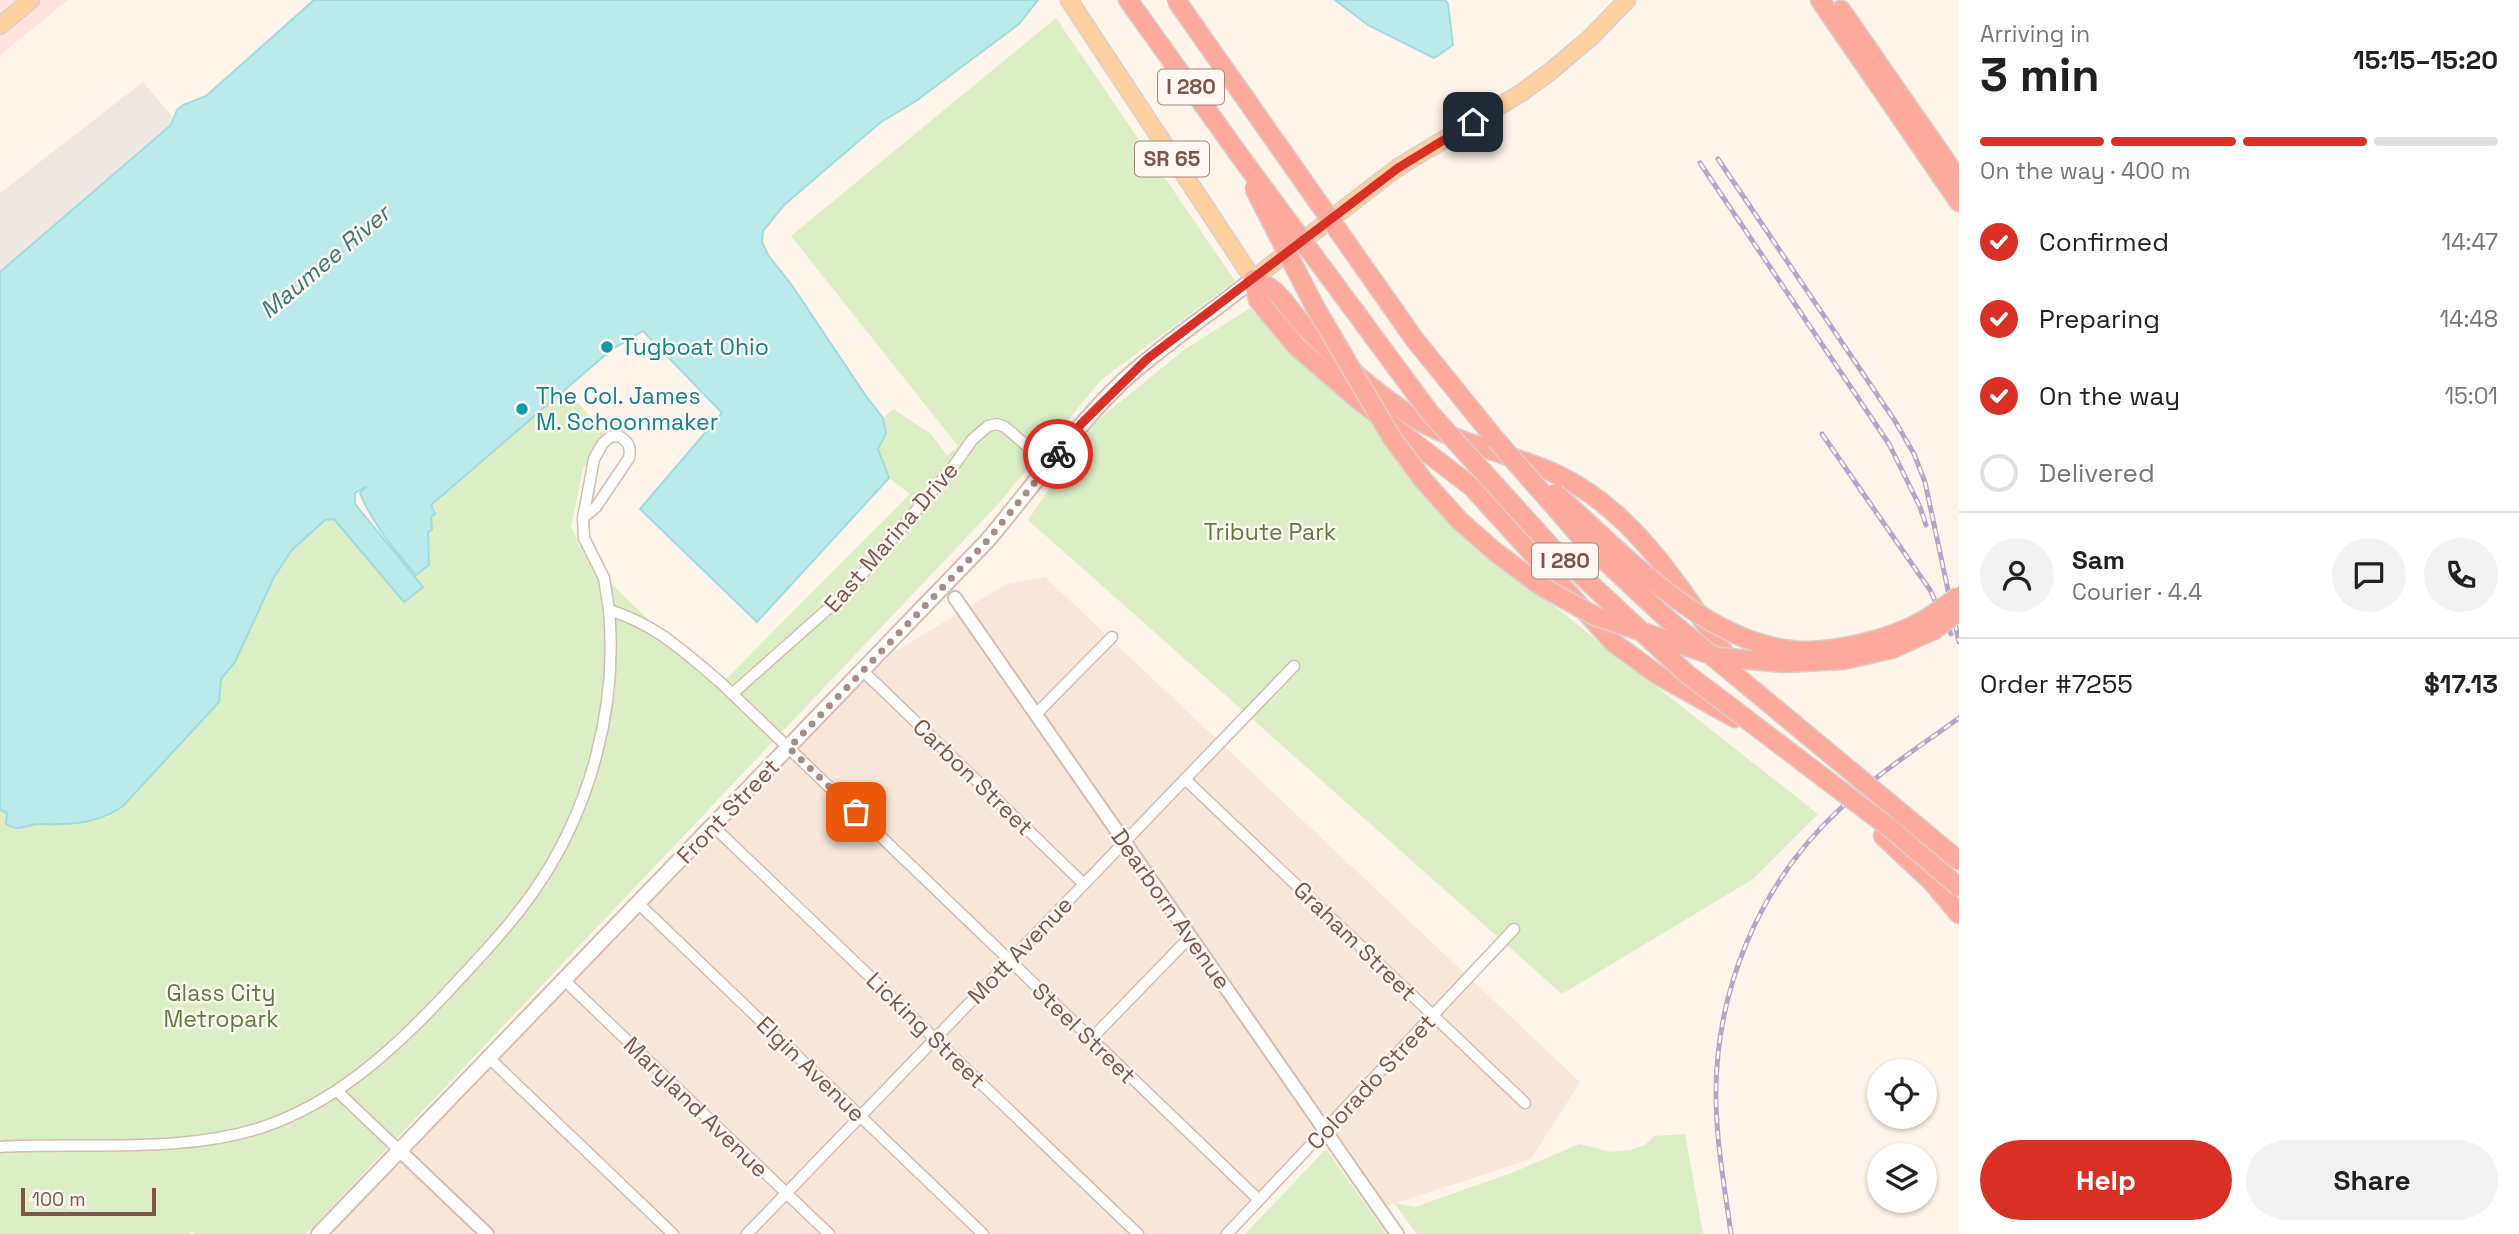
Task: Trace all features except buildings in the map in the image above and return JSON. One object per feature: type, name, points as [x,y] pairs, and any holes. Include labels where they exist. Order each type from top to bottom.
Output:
[{"type":"highway","name":"I 280","points":[[1128,0],[1430,413],[1553,548],[1687,674],[1891,829],[1959,887]]},
{"type":"highway","name":"I 280","points":[[1175,0],[1415,340],[1496,440],[1588,545],[1664,616],[1959,858]]},
{"type":"highway","points":[[1820,0],[1959,202]]},
{"type":"highway","points":[[1834,0],[1959,180]]},
{"type":"highway","points":[[1245,163],[1255,194],[1392,438],[1424,481],[1460,521],[1494,551],[1541,586],[1595,616],[1718,657],[1783,663],[1843,660],[1892,649],[1934,630],[1959,611]]},
{"type":"highway","points":[[1253,278],[1274,290],[1294,316],[1326,347],[1409,415],[1437,429],[1558,475],[1606,505],[1639,536],[1659,560],[1756,698],[1769,712],[1829,763],[1959,858]]},
{"type":"highway","points":[[1253,278],[1258,300],[1296,346],[1356,398],[1472,487],[1614,643],[1658,675],[1747,725],[1883,836],[1932,882],[1959,914]]},
{"type":"highway","points":[[1496,440],[1672,597],[1716,625],[1748,639],[1790,650],[1832,650],[1878,639],[1923,621],[1959,596]]},
{"type":"main road","points":[[0,26],[32,0]]},
{"type":"main road","name":"SR 65","points":[[1069,0],[1253,278]]},
{"type":"main road","name":"Front Street","points":[[320,1234],[987,541],[1081,424],[1147,359],[1404,164],[1521,93],[1551,71],[1590,38],[1627,0]]},
{"type":"street","name":"East Marina Drive","points":[[732,694],[846,592],[953,467],[972,440],[988,426],[997,424],[1005,427],[1049,466]]},
{"type":"street","points":[[0,1147],[201,1141],[262,1127],[313,1106],[352,1081],[412,1029],[491,946],[534,891],[565,839],[577,813],[597,751],[607,703],[609,610],[604,578],[584,538],[583,518],[594,459],[603,443],[611,437],[619,436],[628,440],[631,449],[629,458],[596,507],[583,518]]},
{"type":"street","name":"Dearborn Avenue","points":[[945,584],[1397,1234]]},
{"type":"street","name":"Steel Street","points":[[609,610],[635,618],[666,636],[732,694],[1259,1200]]},
{"type":"street","points":[[1035,715],[1112,637]]},
{"type":"street","name":"Mott Avenue","points":[[747,1234],[1294,666]]},
{"type":"street","name":"Carbon Street","points":[[863,671],[1084,884]]},
{"type":"street","name":"Graham Street","points":[[1185,779],[1525,1103]]},
{"type":"street","name":"Licking Street","points":[[713,826],[1138,1234]]},
{"type":"street","name":"Elgin Avenue","points":[[639,904],[983,1234]]},
{"type":"street","name":"Colorado Street","points":[[1227,1234],[1514,929]]},
{"type":"street","points":[[1091,1039],[1190,937]]},
{"type":"street","name":"Maryland Avenue","points":[[564,980],[828,1234]]},
{"type":"street","points":[[489,1058],[673,1234]]},
{"type":"street","points":[[338,1091],[487,1234]]},
{"type":"shaded area","points":[[0,0],[68,0],[0,55]]},
{"type":"shaded area","points":[[143,82],[174,119],[171,125],[0,272],[0,193]]},
{"type":"shaded area","points":[[1045,577],[1580,1082],[1531,1159],[1371,1211],[1324,1137],[1232,1234],[330,1234],[890,655],[1006,584]]},
{"type":"green space","name":"Glass City Metropark","points":[[1056,18],[1235,281],[1101,380],[1000,502],[306,1234],[0,1234],[0,810],[32,825],[68,824],[107,817],[123,806],[219,702],[221,679],[235,662],[274,577],[291,550],[325,520],[334,519],[404,602],[422,587],[414,576],[429,565],[431,505],[567,389],[604,434],[594,445],[590,463],[583,468],[571,527],[590,563],[718,687],[910,494],[889,478],[878,449],[886,433],[883,418],[893,409],[931,434],[947,456],[958,446],[791,236]]},
{"type":"green space","name":"Tribute Park","points":[[1250,308],[1336,392],[1379,425],[1460,532],[1818,814],[1753,879],[1562,994],[1028,520],[1093,424],[1184,350]]},
{"type":"green space","points":[[1685,1134],[1703,1234],[1417,1234],[1394,1203],[1415,1207],[1514,1172],[1579,1144],[1611,1152],[1645,1145],[1654,1136]]},
{"type":"green space","points":[[1326,1149],[1386,1234],[1245,1234]]},
{"type":"water","name":"Maumee River","points":[[314,0],[1038,0],[1019,24],[916,101],[881,122],[784,205],[763,231],[762,242],[768,255],[883,418],[886,433],[878,449],[889,478],[757,622],[640,509],[722,413],[643,331],[611,350],[431,505],[435,514],[431,517],[432,529],[428,533],[429,565],[416,575],[371,516],[360,493],[367,486],[355,493],[355,504],[423,587],[404,602],[334,519],[325,520],[292,550],[274,577],[235,662],[221,679],[219,702],[123,806],[85,822],[13,827],[6,824],[7,813],[0,810],[0,272],[171,125],[177,110],[206,96]]},
{"type":"water","points":[[1335,0],[1445,0],[1448,4],[1453,45],[1434,58],[1368,25]]},
{"type":"railway","points":[[1718,159],[1895,421],[1914,454],[1925,482],[1959,642]]},
{"type":"railway","points":[[1700,163],[1889,444],[1926,525]]},
{"type":"railway","points":[[1822,434],[1930,590],[1951,634]]},
{"type":"railway","points":[[1731,1234],[1718,1135],[1717,1061],[1733,980],[1747,942],[1765,905],[1812,838],[1869,784],[1959,718]]},
{"type":"way so far","points":[[856,812],[789,748],[987,541],[1058,454]]},
{"type":"place","name":"Tugboat Ohio","points":[[607,347]]},
{"type":"place","name":"The Col. James M. Schoonmaker","points":[[522,409]]},
{"type":"route","points":[[1058,454],[1081,424],[1147,359],[1398,168],[1473,122]]}]
